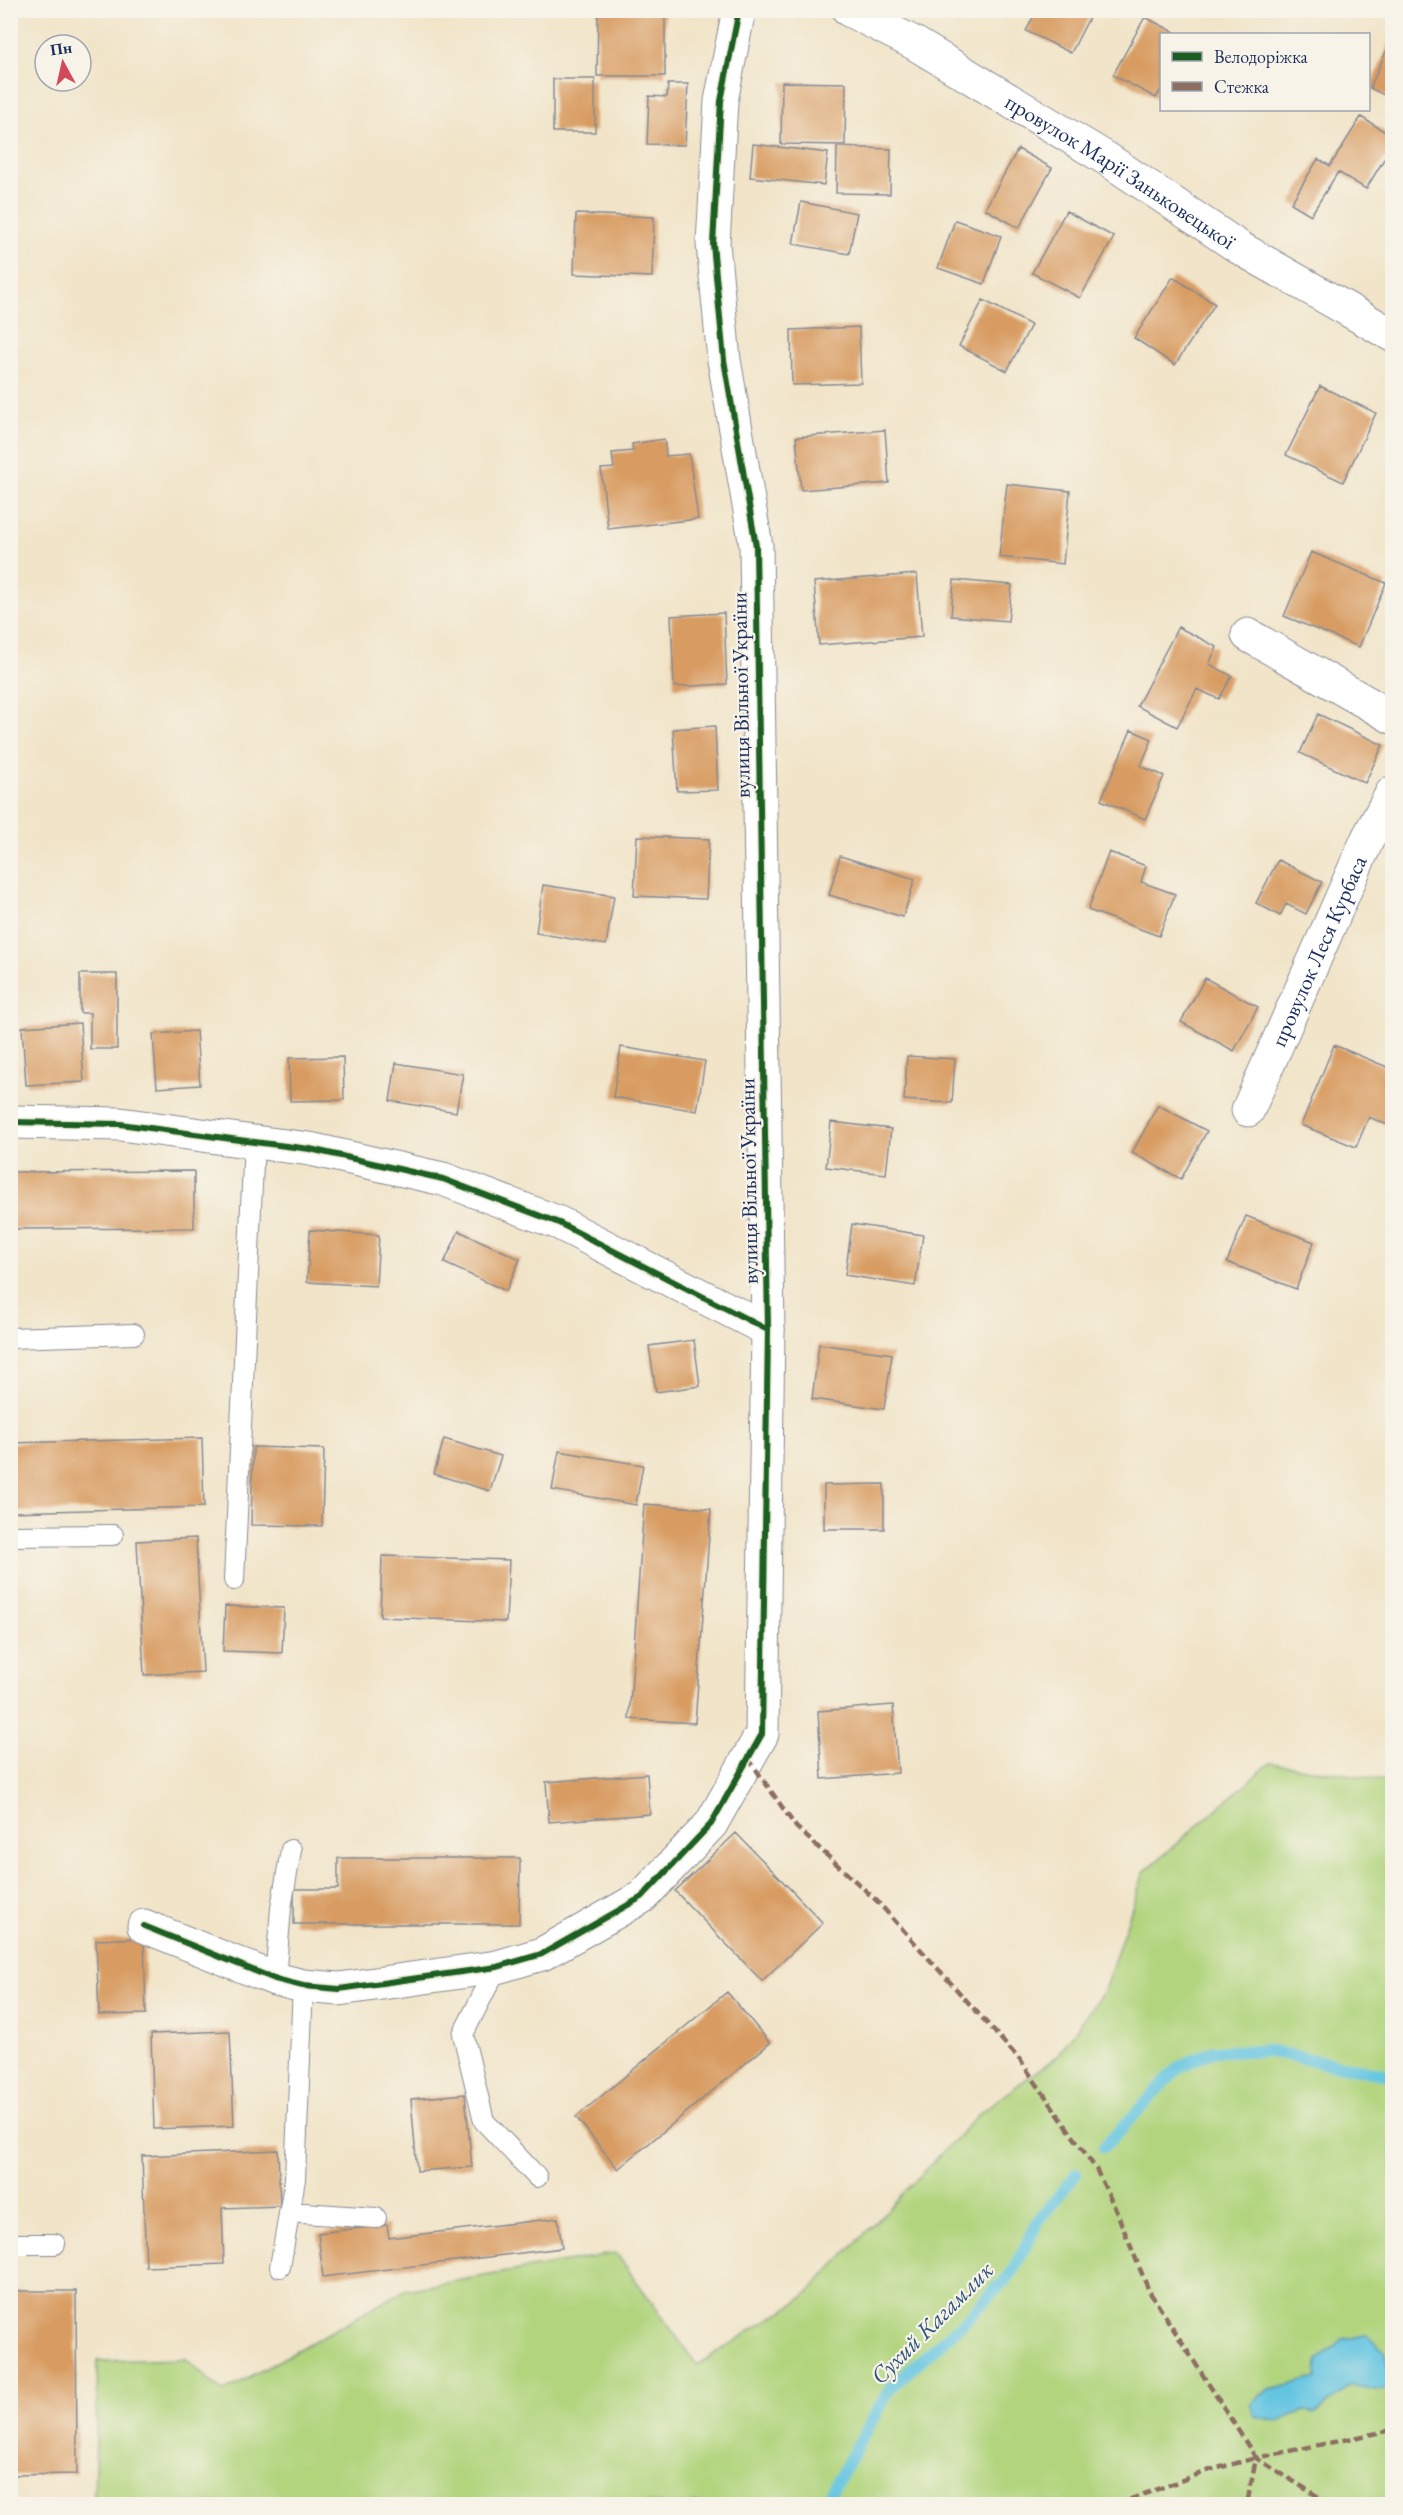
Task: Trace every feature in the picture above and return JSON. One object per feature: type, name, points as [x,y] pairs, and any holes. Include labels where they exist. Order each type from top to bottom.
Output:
[{"type":"street","name":"вулиця Вільної України","points":[[144,1926],[289,1983],[339,1989],[497,1966],[542,1954],[642,1897],[711,1824],[762,1734],[768,1330],[756,546],[724,360],[713,244],[721,101],[739,10]]},
{"type":"street","name":"провулок Марії Заньковецької","points":[[849,10],[914,43],[1107,159],[1240,248],[1392,334]]},
{"type":"street","points":[[1248,635],[1392,717]]},
{"type":"street","name":"провулок Леся Курбаса","points":[[1248,1110],[1368,838],[1392,793]]},
{"type":"street","points":[[10,1122],[120,1125],[310,1149],[443,1179],[559,1223],[768,1330]]},
{"type":"lane","points":[[234,1580],[254,1142]]},
{"type":"lane","points":[[10,1338],[134,1334]]},
{"type":"lane","points":[[10,1536],[113,1535]]},
{"type":"lane","points":[[280,2267],[295,2179],[289,1983],[281,1908],[291,1850]]},
{"type":"lane","points":[[497,1966],[463,2034],[484,2121],[537,2177]]},
{"type":"lane","points":[[289,2212],[376,2218]]},
{"type":"lane","points":[[10,2244],[55,2244]]},
{"type":"green space","points":[[1270,1763],[1392,1781],[1392,2504],[94,2504],[98,2361],[186,2359],[223,2392],[405,2290],[616,2253],[697,2365],[803,2298],[981,2112],[1056,2057],[1104,1991],[1144,1872]]},
{"type":"water","points":[[1367,2336],[1386,2352],[1389,2386],[1381,2391],[1350,2385],[1315,2414],[1303,2411],[1280,2421],[1254,2416],[1251,2404],[1269,2389],[1317,2378],[1318,2360],[1342,2339]]},
{"type":"building","points":[[598,10],[665,10],[665,76],[597,76]]},
{"type":"building","points":[[1037,10],[1093,10],[1071,53],[1026,31]]},
{"type":"building","points":[[1145,17],[1176,33],[1160,33],[1160,91],[1156,98],[1113,75]]},
{"type":"building","points":[[1392,38],[1392,99],[1370,88]]},
{"type":"building","points":[[553,79],[595,79],[595,132],[553,132]]},
{"type":"building","points":[[782,82],[846,83],[845,145],[781,144]]},
{"type":"building","points":[[668,84],[688,84],[685,145],[647,144],[649,96],[667,97]]},
{"type":"building","points":[[1361,117],[1392,136],[1392,146],[1366,189],[1338,172],[1311,215],[1291,203],[1318,159],[1330,166]]},
{"type":"building","points":[[753,144],[828,153],[824,185],[750,177]]},
{"type":"building","points":[[837,147],[891,149],[890,194],[836,193]]},
{"type":"building","points":[[1018,149],[1052,168],[1019,228],[985,209]]},
{"type":"building","points":[[801,202],[857,213],[849,254],[793,244]]},
{"type":"building","points":[[1066,211],[1114,237],[1080,298],[1032,273]]},
{"type":"building","points":[[576,214],[654,217],[652,277],[574,274]]},
{"type":"building","points":[[955,220],[1001,236],[984,284],[938,268]]},
{"type":"building","points":[[1173,277],[1215,304],[1175,365],[1134,338]]},
{"type":"building","points":[[983,300],[1031,325],[1007,371],[959,346]]},
{"type":"building","points":[[859,327],[861,383],[792,385],[791,330]]},
{"type":"building","points":[[1320,386],[1376,413],[1343,482],[1286,455]]},
{"type":"building","points":[[885,430],[889,483],[801,490],[796,437]]},
{"type":"building","points":[[664,439],[666,456],[689,454],[698,519],[608,529],[601,469],[614,468],[612,453],[633,451],[632,444]]},
{"type":"building","points":[[1007,484],[1070,491],[1063,564],[999,557]]},
{"type":"building","points":[[1311,552],[1386,583],[1359,647],[1284,616]]},
{"type":"building","points":[[917,574],[922,637],[819,645],[814,582]]},
{"type":"building","points":[[954,580],[1012,585],[1008,621],[951,616]]},
{"type":"building","points":[[724,613],[727,684],[674,687],[671,616]]},
{"type":"building","points":[[1178,627],[1217,647],[1209,664],[1232,676],[1219,699],[1197,689],[1177,727],[1137,706]]},
{"type":"building","points":[[1318,714],[1383,745],[1365,783],[1300,753]]},
{"type":"building","points":[[715,726],[718,790],[677,791],[673,729]]},
{"type":"building","points":[[1131,730],[1152,739],[1141,766],[1164,776],[1145,819],[1101,800]]},
{"type":"building","points":[[637,836],[709,839],[706,899],[634,896]]},
{"type":"building","points":[[1109,852],[1146,866],[1141,882],[1175,894],[1159,936],[1088,910]]},
{"type":"building","points":[[840,856],[915,879],[903,917],[829,895]]},
{"type":"building","points":[[1278,860],[1322,882],[1306,914],[1286,904],[1280,916],[1256,903]]},
{"type":"building","points":[[543,885],[614,896],[606,945],[536,933]]},
{"type":"building","points":[[80,974],[117,974],[117,1049],[90,1049],[90,1013],[80,1013]]},
{"type":"building","points":[[1205,978],[1258,1007],[1234,1051],[1181,1022]]},
{"type":"building","points":[[80,1023],[84,1082],[26,1085],[22,1027]]},
{"type":"building","points":[[196,1031],[200,1085],[157,1088],[153,1034]]},
{"type":"building","points":[[1334,1045],[1392,1069],[1392,1127],[1369,1117],[1356,1147],[1301,1125]]},
{"type":"building","points":[[621,1047],[705,1061],[697,1111],[613,1097]]},
{"type":"building","points":[[907,1056],[955,1059],[952,1103],[904,1100]]},
{"type":"building","points":[[343,1057],[344,1100],[290,1101],[289,1058]]},
{"type":"building","points":[[396,1063],[463,1074],[456,1112],[390,1101]]},
{"type":"building","points":[[1158,1105],[1207,1131],[1181,1179],[1132,1153]]},
{"type":"building","points":[[831,1122],[891,1129],[886,1174],[826,1167]]},
{"type":"building","points":[[194,1171],[194,1228],[10,1229],[10,1172]]},
{"type":"building","points":[[1246,1216],[1314,1242],[1296,1289],[1227,1262]]},
{"type":"building","points":[[852,1224],[923,1235],[915,1286],[845,1275]]},
{"type":"building","points":[[310,1230],[379,1235],[376,1286],[307,1282]]},
{"type":"building","points":[[459,1231],[520,1259],[506,1291],[444,1263]]},
{"type":"building","points":[[694,1340],[700,1386],[656,1392],[649,1346]]},
{"type":"building","points":[[819,1344],[892,1354],[884,1409],[812,1399]]},
{"type":"building","points":[[202,1438],[204,1507],[10,1512],[10,1443]]},
{"type":"building","points":[[444,1439],[501,1456],[490,1491],[434,1474]]},
{"type":"building","points":[[253,1447],[324,1449],[322,1526],[251,1525]]},
{"type":"building","points":[[559,1451],[643,1465],[636,1505],[552,1490]]},
{"type":"building","points":[[884,1484],[884,1529],[824,1529],[824,1485]]},
{"type":"building","points":[[644,1504],[711,1509],[695,1723],[629,1719]]},
{"type":"building","points":[[196,1538],[203,1672],[144,1675],[137,1541]]},
{"type":"building","points":[[382,1556],[509,1560],[506,1622],[380,1617]]},
{"type":"building","points":[[225,1606],[284,1608],[282,1653],[223,1651]]},
{"type":"building","points":[[893,1705],[898,1773],[822,1779],[818,1711]]},
{"type":"building","points":[[647,1774],[650,1814],[549,1822],[546,1782]]},
{"type":"building","points":[[736,1833],[823,1923],[762,1981],[675,1891]]},
{"type":"building","points":[[338,1858],[520,1858],[519,1924],[294,1924],[294,1889],[338,1889]]},
{"type":"building","points":[[144,1938],[146,2014],[99,2015],[96,1940]]},
{"type":"building","points":[[727,1992],[770,2043],[618,2169],[576,2117]]},
{"type":"building","points":[[230,2031],[234,2126],[154,2129],[151,2034]]},
{"type":"building","points":[[465,2094],[472,2167],[417,2171],[411,2099]]},
{"type":"building","points":[[278,2150],[280,2206],[222,2208],[224,2264],[146,2267],[142,2156]]},
{"type":"building","points":[[558,2218],[562,2248],[323,2277],[318,2233],[387,2225],[389,2238]]},
{"type":"building","points":[[10,2291],[76,2291],[77,2474],[10,2475]]},
{"type":"waterway","name":"Сухий Кагамлик","points":[[1104,2147],[1178,2068],[1212,2051],[1268,2051],[1392,2076]]},
{"type":"waterway","name":"Сухий Кагамлик","points":[[824,2504],[891,2387],[963,2323],[1011,2274],[1039,2220],[1076,2174]]},
{"type":"railway","points":[[1373,2504],[1392,2501]]},
{"type":"marked path","points":[[748,1758],[796,1827],[877,1901],[1020,2060],[1096,2169],[1115,2208],[1149,2291],[1256,2458],[1247,2504]]},
{"type":"marked path","points":[[1330,2504],[1256,2458],[1392,2430]]},
{"type":"marked path","points":[[1117,2504],[1210,2470],[1256,2458]]},
{"type":"cycle path","points":[[144,1926],[275,1979],[303,1986],[339,1989],[497,1967],[542,1954],[642,1897],[711,1824],[762,1734],[768,1330],[756,546],[724,360],[713,244],[721,101],[739,10]]},
{"type":"cycle path","points":[[10,1122],[120,1124],[310,1149],[443,1179],[559,1223],[768,1330]]}]
